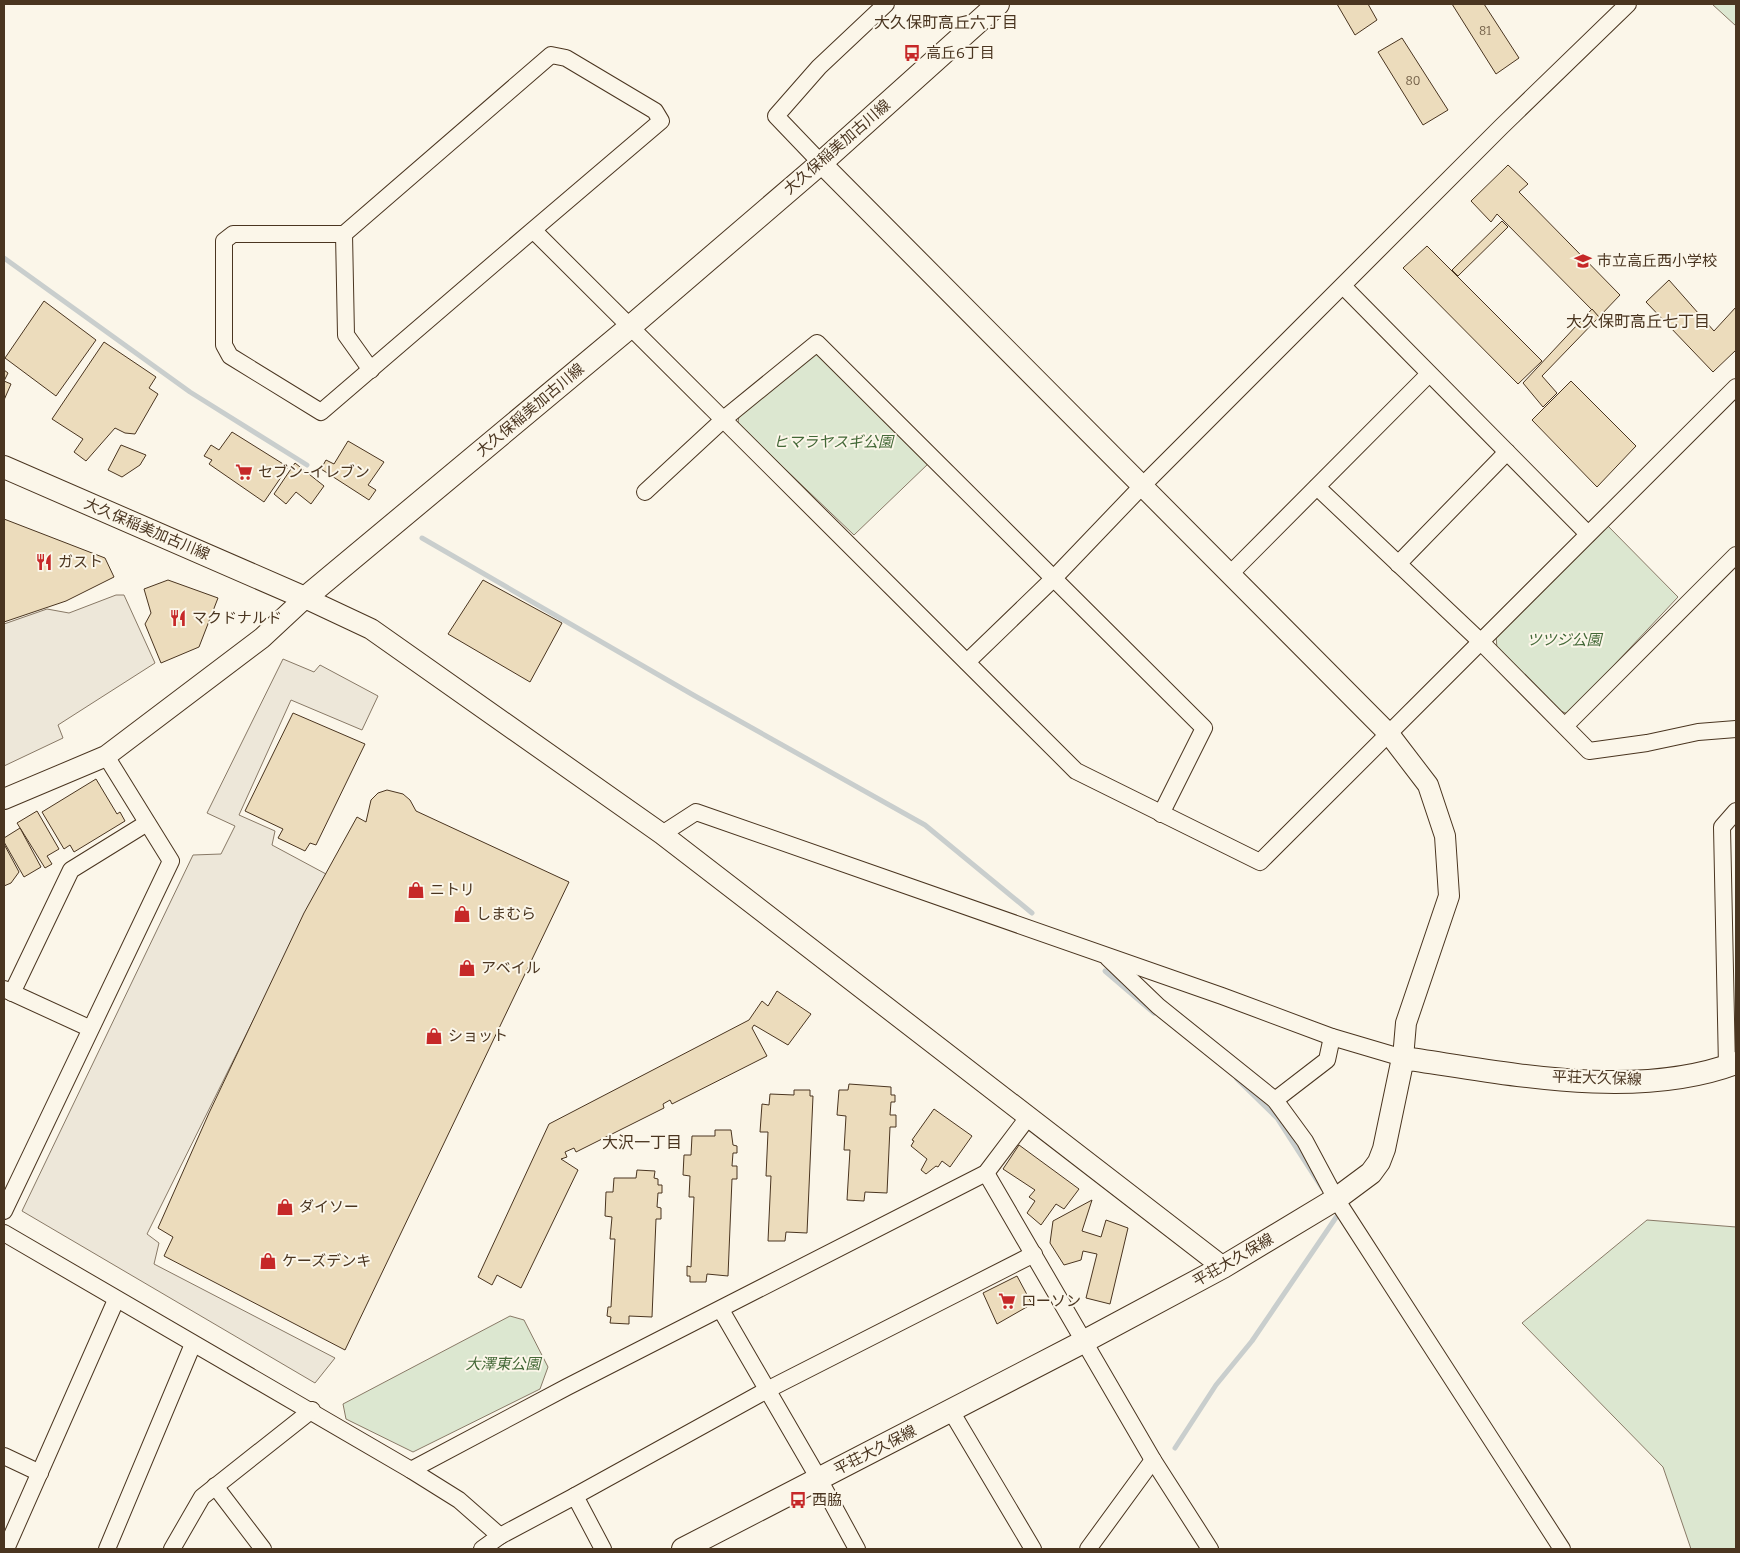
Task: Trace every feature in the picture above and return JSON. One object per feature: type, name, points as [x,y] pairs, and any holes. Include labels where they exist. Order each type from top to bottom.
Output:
[{"type":"main road","name":"大久保稲美加古川線","points":[[4,467],[305,598],[630,327],[821,163],[998,4]]},
{"type":"main road","name":"平荘大久保線","points":[[683,1549],[951,1411],[1223,1267],[1336,1199],[1371,1173],[1379,1162],[1384,1149],[1403,1058],[1510,1074],[1599,1081],[1644,1081],[1690,1076],[1731,1065]]},
{"type":"street","points":[[662,834],[696,812],[1104,954],[1332,1037],[1403,1058],[1406,1024],[1449,896],[1446,836],[1428,785],[1389,734],[776,116],[819,67],[886,4]]},
{"type":"street","points":[[967,662],[1053,579],[1143,484],[1628,4]]},
{"type":"street","points":[[551,55],[566,58],[655,111],[661,121],[321,412],[230,356],[224,345],[224,241],[233,234],[344,234],[551,55]]},
{"type":"street","points":[[533,230],[725,418],[1076,771],[1260,862],[1736,387]]},
{"type":"street","points":[[344,234],[346,336],[371,370]]},
{"type":"street","points":[[1343,286],[1588,534]]},
{"type":"street","points":[[645,492],[725,418],[817,343],[1204,728],[1161,814]]},
{"type":"street","points":[[1231,573],[1429,374]]},
{"type":"street","points":[[1398,564],[1507,452]]},
{"type":"street","points":[[1317,486],[1480,641],[1589,751],[1647,743],[1698,732],[1736,730]]},
{"type":"street","points":[[1565,726],[1736,558]]},
{"type":"street","points":[[4,799],[106,756],[190,695],[262,638],[305,598],[371,629],[662,834],[1030,1116],[1223,1267]]},
{"type":"street","points":[[4,1211],[89,1028],[171,861],[106,756]]},
{"type":"street","points":[[1731,1065],[1722,827],[1736,811]]},
{"type":"street","points":[[89,1028],[8,991],[71,870],[147,823]]},
{"type":"street","points":[[1104,954],[1158,1006],[1276,1100],[1305,1141],[1336,1199],[1562,1549]]},
{"type":"street","points":[[1276,1100],[1327,1060],[1332,1037]]},
{"type":"street","points":[[411,1470],[567,1387],[986,1173],[1030,1116]]},
{"type":"street","points":[[986,1173],[1153,1460],[1210,1549]]},
{"type":"street","points":[[4,1233],[116,1300],[312,1410],[411,1470],[459,1500],[500,1536]]},
{"type":"street","points":[[482,1549],[500,1536],[768,1390],[1034,1254]]},
{"type":"street","points":[[6,1549],[116,1300]]},
{"type":"street","points":[[721,1310],[819,1479],[857,1549]]},
{"type":"street","points":[[106,1549],[193,1344]]},
{"type":"street","points":[[172,1549],[202,1497],[312,1410]]},
{"type":"street","points":[[951,1411],[1033,1549]]},
{"type":"street","points":[[4,1456],[40,1473]]},
{"type":"street","points":[[1088,1549],[1153,1460]]},
{"type":"street","points":[[215,1486],[263,1549]]},
{"type":"street","points":[[575,1496],[603,1549]]},
{"type":"green space","points":[[1712,4],[1736,4],[1736,26]]},
{"type":"green space","name":"ヒマラヤスギ公園","points":[[817,354],[929,463],[854,535],[738,424],[739,414],[809,356]]},
{"type":"green space","name":"ツツジ公園","points":[[1606,524],[1678,597],[1568,714],[1558,710],[1497,649],[1496,635]]},
{"type":"green space","points":[[1647,1220],[1736,1227],[1736,1549],[1691,1549],[1663,1467],[1522,1323]]},
{"type":"green space","name":"大澤東公園","points":[[510,1316],[524,1320],[548,1367],[540,1389],[413,1452],[346,1419],[343,1404]]},
{"type":"shaded area","points":[[116,595],[124,595],[155,663],[58,725],[63,738],[4,766],[4,624],[47,609],[69,613]]},
{"type":"shaded area","points":[[283,659],[314,672],[320,665],[378,696],[362,730],[291,700],[239,815],[275,831],[272,845],[326,874],[147,1234],[159,1243],[154,1264],[335,1358],[315,1383],[22,1211],[193,855],[221,854],[235,826],[207,813]]},
{"type":"building","points":[[1337,4],[1368,4],[1377,20],[1355,35]]},
{"type":"building","points":[[1452,4],[1484,4],[1519,58],[1496,74]]},
{"type":"building","points":[[1402,38],[1448,110],[1423,125],[1378,52]]},
{"type":"building","points":[[1508,165],[1528,184],[1519,192],[1620,295],[1599,317],[1497,214],[1491,222],[1471,201]]},
{"type":"building","points":[[1502,221],[1508,227],[1458,276],[1452,270]]},
{"type":"building","points":[[1427,246],[1542,361],[1518,384],[1403,268]]},
{"type":"building","points":[[1669,280],[1714,331],[1736,307],[1736,350],[1713,372],[1646,302]]},
{"type":"building","points":[[44,301],[96,340],[56,396],[5,358]]},
{"type":"building","points":[[1592,309],[1599,317],[1542,376],[1557,393],[1543,407],[1523,383]]},
{"type":"building","points":[[104,342],[156,377],[149,388],[158,394],[135,434],[125,433],[115,428],[86,461],[74,452],[83,439],[52,419]]},
{"type":"building","points":[[4,370],[8,373],[4,381]]},
{"type":"building","points":[[4,381],[11,384],[4,400]]},
{"type":"building","points":[[1571,381],[1636,446],[1597,487],[1532,420]]},
{"type":"building","points":[[232,432],[288,467],[264,502],[209,464],[212,460],[204,456],[211,445],[219,450]]},
{"type":"building","points":[[348,441],[384,462],[368,485],[376,490],[369,500],[321,469],[326,460],[334,464]]},
{"type":"building","points":[[121,445],[146,455],[140,465],[122,477],[108,470]]},
{"type":"building","points":[[295,463],[324,486],[311,504],[296,492],[286,504],[274,494]]},
{"type":"building","points":[[4,519],[105,558],[114,577],[66,601],[4,622]]},
{"type":"building","points":[[168,580],[218,598],[199,647],[161,663],[145,624],[151,613],[144,589]]},
{"type":"building","points":[[483,580],[562,623],[530,682],[448,634]]},
{"type":"building","points":[[293,713],[365,744],[316,845],[310,843],[305,851],[278,838],[283,829],[245,811]]},
{"type":"building","points":[[96,779],[117,814],[120,812],[125,821],[74,852],[70,845],[64,849],[42,812]]},
{"type":"building","points":[[387,790],[403,794],[410,800],[416,811],[569,882],[345,1350],[164,1256],[173,1237],[158,1228],[209,1113],[304,913],[357,817],[366,822],[371,800],[378,793]]},
{"type":"building","points":[[37,811],[59,849],[47,856],[52,864],[45,868],[17,823]]},
{"type":"building","points":[[20,828],[41,867],[24,877],[4,842],[4,838]]},
{"type":"building","points":[[4,844],[19,872],[11,883],[4,886]]},
{"type":"building","points":[[777,991],[811,1014],[788,1045],[754,1025],[752,1028],[767,1056],[672,1104],[670,1100],[663,1104],[664,1108],[576,1152],[574,1148],[565,1152],[567,1157],[561,1159],[578,1170],[521,1288],[497,1275],[492,1285],[478,1277],[549,1124],[749,1020],[762,1001],[768,1006]]},
{"type":"building","points":[[849,1084],[891,1087],[891,1095],[895,1095],[895,1102],[891,1102],[890,1115],[896,1115],[896,1127],[890,1127],[887,1193],[865,1192],[864,1201],[847,1200],[850,1150],[844,1150],[846,1116],[837,1115],[839,1090],[848,1090]]},
{"type":"building","points":[[794,1090],[810,1090],[810,1096],[813,1096],[807,1233],[786,1232],[785,1241],[768,1241],[771,1176],[766,1176],[768,1132],[760,1132],[762,1104],[769,1105],[770,1094],[794,1095]]},
{"type":"building","points":[[934,1109],[972,1136],[950,1167],[942,1161],[938,1167],[936,1166],[926,1174],[921,1170],[927,1159],[911,1146],[914,1141],[912,1140]]},
{"type":"building","points":[[715,1130],[731,1130],[733,1145],[737,1146],[737,1153],[733,1153],[732,1166],[737,1166],[737,1179],[732,1179],[728,1276],[707,1274],[706,1282],[690,1282],[690,1276],[687,1276],[687,1266],[691,1267],[694,1197],[689,1197],[690,1176],[683,1175],[684,1155],[691,1155],[692,1136],[715,1136]]},
{"type":"building","points":[[1019,1145],[1079,1189],[1064,1209],[1056,1204],[1041,1225],[1027,1213],[1035,1201],[1029,1197],[1035,1190],[1003,1169]]},
{"type":"building","points":[[637,1170],[655,1171],[654,1178],[658,1179],[658,1185],[662,1185],[662,1193],[658,1193],[657,1207],[661,1208],[661,1219],[656,1219],[652,1317],[629,1316],[629,1324],[610,1323],[611,1317],[607,1316],[608,1307],[611,1307],[615,1239],[610,1239],[612,1217],[605,1216],[606,1192],[613,1192],[614,1178],[636,1178]]},
{"type":"building","points":[[1092,1200],[1082,1231],[1101,1237],[1106,1220],[1128,1228],[1110,1304],[1086,1298],[1097,1254],[1083,1251],[1081,1260],[1064,1265],[1050,1243],[1053,1221]]},
{"type":"building","points":[[1017,1276],[1032,1304],[997,1324],[983,1293]]},
{"type":"waterway","points":[[4,258],[190,392],[307,465]]},
{"type":"waterway","points":[[422,538],[695,696],[925,825],[1032,913]]},
{"type":"waterway","points":[[1105,971],[1154,1013]]},
{"type":"waterway","points":[[1237,1079],[1277,1118],[1322,1188]]},
{"type":"waterway","points":[[1175,1448],[1216,1385],[1252,1341],[1337,1216]]},
{"type":"place","name":"高丘6丁目","points":[[912,53]]},
{"type":"place","name":"市立高丘西小学校","points":[[1583,261]]},
{"type":"place","name":"セブン-イレブン","points":[[244,472]]},
{"type":"place","name":"ガスト","points":[[44,562]]},
{"type":"place","name":"マクドナルド","points":[[178,618]]},
{"type":"place","name":"ニトリ","points":[[416,890]]},
{"type":"place","name":"しまむら","points":[[462,914]]},
{"type":"place","name":"アベイル","points":[[467,968]]},
{"type":"place","name":"ショット","points":[[434,1036]]},
{"type":"place","name":"ダイソー","points":[[285,1207]]},
{"type":"place","name":"ケーズデンキ","points":[[268,1261]]},
{"type":"place","name":"ローソン","points":[[1007,1301]]},
{"type":"place","name":"西脇","points":[[798,1500]]},
{"type":"district","name":"大久保町高丘六丁目","points":[[946,22]]},
{"type":"district","name":"大久保町高丘七丁目","points":[[1638,321]]},
{"type":"district","name":"大沢一丁目","points":[[642,1142]]}]
